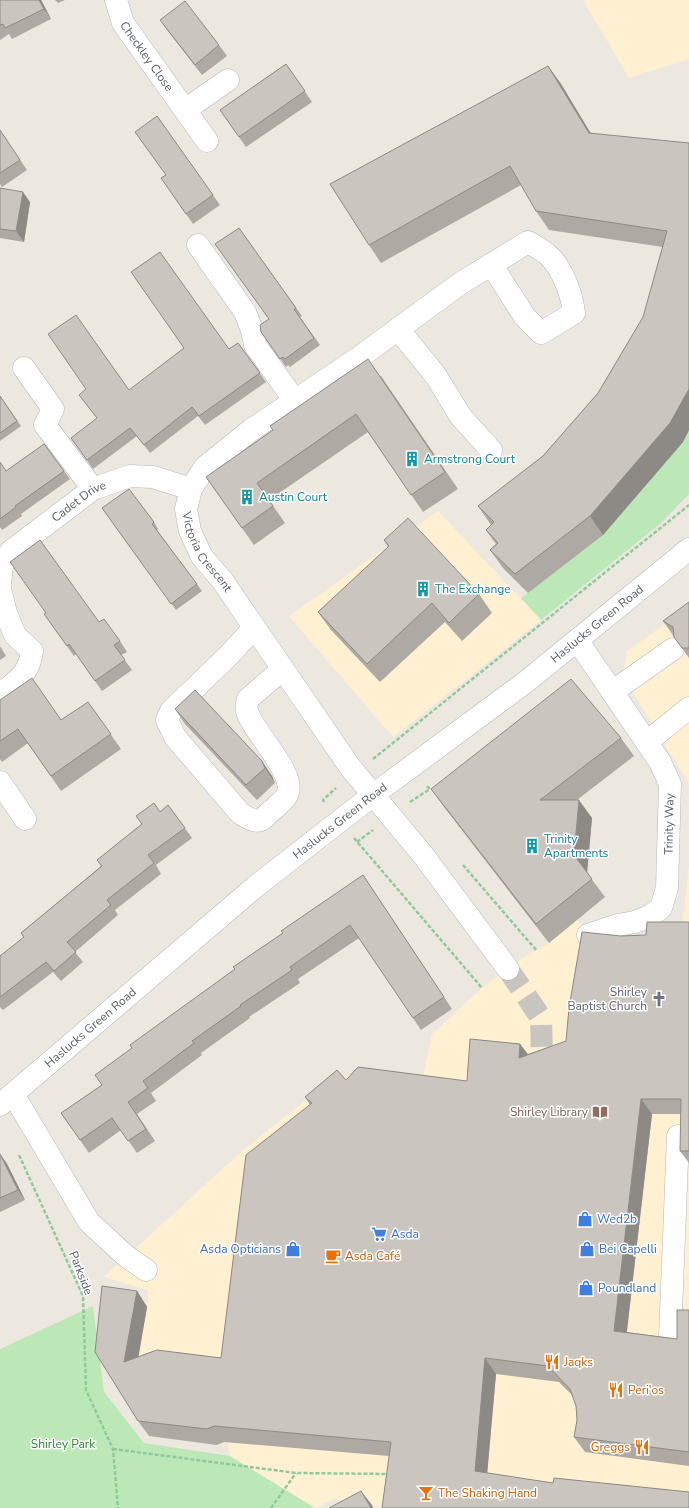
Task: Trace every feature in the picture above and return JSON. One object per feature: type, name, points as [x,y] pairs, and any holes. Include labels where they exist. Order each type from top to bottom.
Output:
[{"type":"street","name":"Checkley Close","points":[[116,0],[123,23],[207,141]]},
{"type":"street","points":[[185,110],[228,80]]},
{"type":"street","points":[[198,245],[245,312],[252,330],[255,345],[294,401]]},
{"type":"street","name":"Victoria Crescent","points":[[491,264],[251,430],[205,467],[191,489],[186,509],[190,531],[202,557],[222,580],[355,773],[423,855],[508,969]]},
{"type":"street","points":[[398,329],[436,376],[461,417],[492,450]]},
{"type":"street","points":[[24,368],[53,409],[45,426],[93,489]]},
{"type":"street","name":"Cadet Drive","points":[[1,572],[11,551],[93,489],[130,476],[152,477],[191,489]]},
{"type":"street","name":"Haslucks Green Road","points":[[6,1099],[255,887],[373,795],[527,681],[689,549]]},
{"type":"street","points":[[0,589],[6,612],[15,635],[32,651],[30,664],[23,675],[0,695]]},
{"type":"street","points":[[254,628],[229,655],[171,710],[167,720],[175,737],[240,813],[252,820],[262,820],[287,795],[289,784],[284,770],[255,728],[247,710],[248,699],[283,669]]},
{"type":"street","name":"Trinity Way","points":[[577,640],[660,762],[670,784],[667,888],[661,908],[650,916],[635,922],[618,925],[588,935]]},
{"type":"street","points":[[612,692],[674,649]]},
{"type":"street","points":[[647,742],[689,708]]},
{"type":"street","points":[[0,782],[25,819]]},
{"type":"street","points":[[6,1099],[89,1222],[126,1256],[146,1270]]},
{"type":"street","points":[[670,1337],[682,1231],[678,1136]]},
{"type":"path","points":[[323,800],[689,505]]},
{"type":"path","points":[[357,842],[482,988]]},
{"type":"path","points":[[460,862],[537,951]]},
{"type":"path","name":"Parkside","points":[[19,1154],[83,1296],[86,1390],[113,1449],[118,1508]]},
{"type":"path","points":[[113,1449],[296,1473],[392,1474]]},
{"type":"path","points":[[271,1508],[296,1473]]},
{"type":"shaded area","points":[[583,0],[689,0],[689,59],[629,78]]},
{"type":"shaded area","points":[[438,511],[541,620],[393,737],[289,616]]},
{"type":"shaded area","points":[[689,607],[689,784],[623,676],[627,651]]},
{"type":"shaded area","points":[[689,866],[689,948],[681,937]]},
{"type":"shaded area","points":[[577,920],[588,935],[689,1050],[689,1508],[388,1508],[335,1499],[315,1508],[230,1456],[227,1441],[138,1360],[147,1307],[148,1290],[104,1277],[241,1152],[334,1077],[361,1074],[421,1086],[432,1034],[482,988],[524,957],[549,943]]},
{"type":"green space","points":[[689,430],[689,494],[661,523],[541,620],[521,598],[528,593]]},
{"type":"green space","name":"Shirley Park","points":[[93,1306],[104,1392],[144,1443],[230,1456],[315,1508],[0,1508],[0,1349]]},
{"type":"building","points":[[0,0],[39,0],[44,9],[5,28],[3,24],[0,25]]},
{"type":"building","points":[[185,1],[219,45],[195,65],[160,20]]},
{"type":"building","points":[[286,64],[305,91],[239,137],[220,110]]},
{"type":"building","points":[[548,66],[589,133],[689,143],[689,389],[670,423],[590,516],[515,574],[490,550],[498,543],[486,530],[494,522],[478,506],[543,456],[598,393],[643,317],[667,231],[536,211],[510,166],[369,245],[330,184]]},
{"type":"building","points":[[157,116],[213,195],[186,214],[161,178],[166,175],[135,132]]},
{"type":"building","points":[[0,130],[20,160],[0,173]]},
{"type":"building","points":[[0,188],[23,192],[16,231],[0,229]]},
{"type":"building","points":[[239,228],[296,308],[294,309],[314,338],[285,359],[283,357],[280,359],[261,332],[260,325],[269,319],[215,244]]},
{"type":"building","points":[[160,252],[229,349],[238,343],[260,373],[199,416],[192,407],[144,445],[130,428],[87,460],[71,438],[97,418],[79,395],[86,389],[48,334],[76,315],[129,390],[184,348],[131,272]]},
{"type":"building","points":[[368,359],[445,472],[411,495],[356,414],[257,483],[273,506],[242,528],[206,477],[273,430],[270,426]]},
{"type":"building","points":[[0,396],[17,421],[0,433]]},
{"type":"building","points":[[44,444],[64,471],[15,506],[16,507],[0,519],[0,462],[6,471]]},
{"type":"building","points":[[129,489],[154,522],[152,524],[197,584],[171,604],[102,508]]},
{"type":"building","name":"The Exchange","points":[[408,518],[479,594],[449,623],[432,603],[367,664],[318,612],[389,546],[384,540]]},
{"type":"building","points":[[40,540],[99,622],[104,619],[120,641],[114,645],[125,660],[95,681],[69,644],[67,646],[44,614],[46,613],[10,562]]},
{"type":"building","points":[[689,602],[689,648],[682,648],[674,637],[673,627],[663,621]]},
{"type":"building","points":[[32,678],[61,720],[88,702],[111,734],[51,776],[18,729],[0,741],[0,700]]},
{"type":"building","name":"Trinity Apartments","points":[[571,679],[621,738],[540,800],[579,800],[574,855],[592,879],[536,924],[431,789]]},
{"type":"building","points":[[195,690],[262,761],[265,768],[246,785],[175,709]]},
{"type":"building","points":[[154,803],[160,812],[168,805],[185,828],[148,855],[154,863],[107,900],[111,905],[67,942],[76,952],[54,971],[46,962],[0,997],[0,956],[24,937],[21,933],[102,866],[97,860],[142,824],[136,816]]},
{"type":"building","points":[[363,875],[444,997],[413,1018],[350,925],[290,967],[292,970],[240,1005],[241,1006],[192,1041],[194,1043],[143,1081],[148,1088],[128,1102],[146,1129],[128,1141],[112,1118],[80,1140],[61,1113],[102,1085],[95,1075],[132,1048],[130,1045],[235,969],[233,967],[283,933],[281,931]]},
{"type":"building","points":[[647,922],[689,922],[689,1151],[680,1151],[681,1099],[641,1099],[614,1331],[677,1339],[677,1310],[689,1310],[689,1452],[574,1437],[577,1420],[576,1406],[570,1389],[548,1366],[485,1358],[475,1471],[553,1483],[554,1478],[689,1492],[689,1508],[382,1508],[391,1442],[214,1426],[207,1429],[138,1421],[95,1352],[102,1286],[137,1291],[124,1362],[157,1350],[221,1358],[246,1155],[312,1103],[305,1097],[337,1070],[346,1080],[358,1067],[467,1081],[470,1039],[520,1044],[519,1058],[566,1041],[569,1008],[582,932],[621,936],[646,935]]},
{"type":"building","points":[[0,1154],[18,1190],[0,1198]]},
{"type":"building","points":[[361,1491],[371,1508],[329,1508]]},
{"type":"tunnel","points":[[508,969],[541,1018],[542,1056]]},
{"type":"place","name":"Armstrong Court","points":[[412,459]]},
{"type":"place","name":"Austin Court","points":[[247,497]]},
{"type":"place","name":"The Exchange","points":[[423,589]]},
{"type":"place","name":"Trinity Apartments","points":[[532,846]]},
{"type":"place","name":"Shirley Baptist Church","points":[[659,999]]},
{"type":"place","name":"Shirley Library","points":[[600,1112]]},
{"type":"place","name":"Wed2b","points":[[585,1219]]},
{"type":"place","name":"Asda","points":[[379,1234]]},
{"type":"place","name":"Asda Opticians","points":[[293,1249]]},
{"type":"place","name":"Bei Capelli","points":[[587,1249]]},
{"type":"place","name":"Asda Café","points":[[333,1256]]},
{"type":"place","name":"Poundland","points":[[586,1288]]},
{"type":"place","name":"Jaqks","points":[[552,1362]]},
{"type":"place","name":"Peri'os","points":[[616,1390]]},
{"type":"place","name":"Greggs","points":[[642,1447]]},
{"type":"place","name":"The Shaking Hand","points":[[426,1493]]}]
